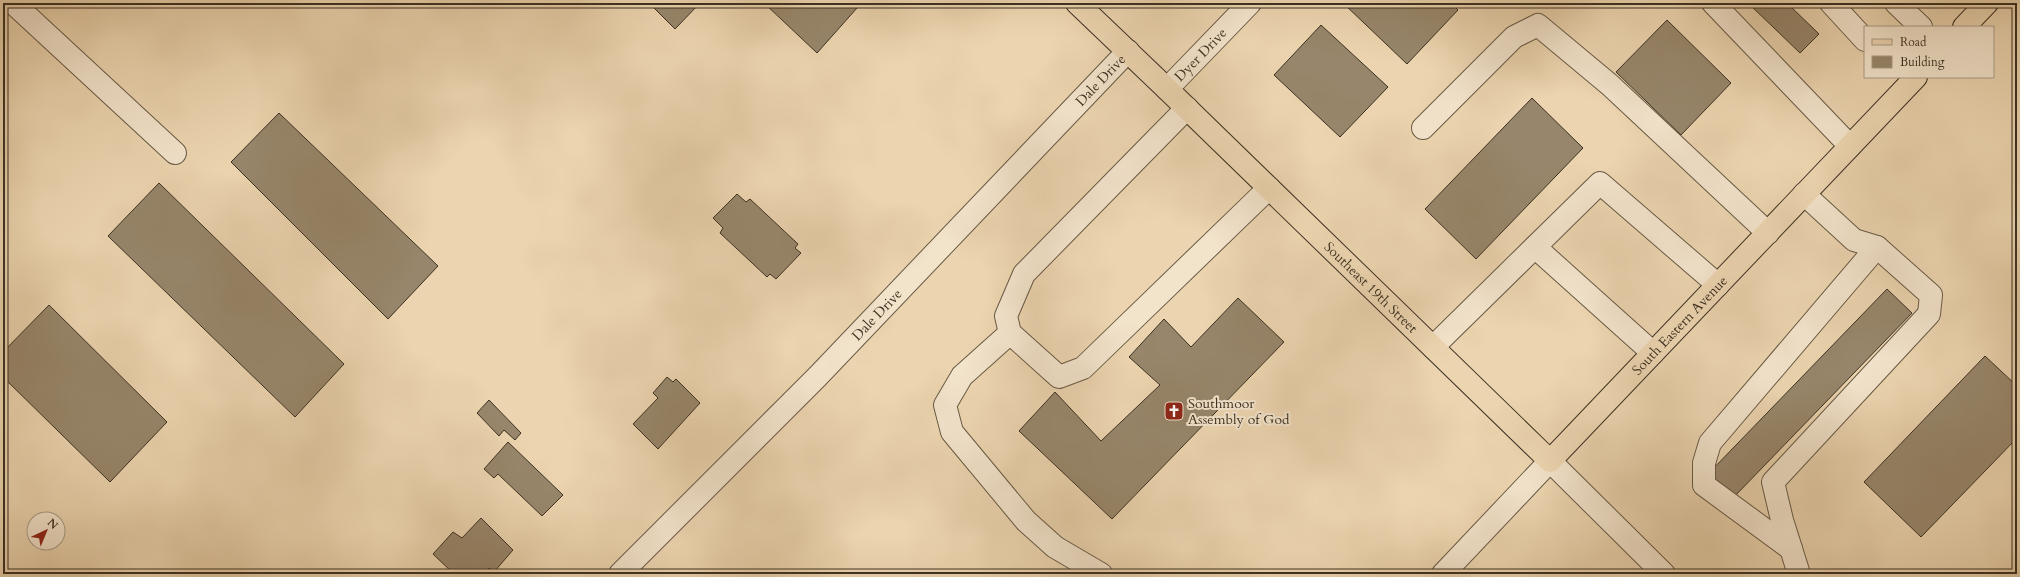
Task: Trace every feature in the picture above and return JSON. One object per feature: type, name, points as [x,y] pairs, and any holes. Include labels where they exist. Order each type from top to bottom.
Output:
[{"type":"main road","name":"Southeast 19th Street","points":[[1077,3],[1168,89],[1550,461]]},
{"type":"main road","points":[[1965,26],[1987,3]]},
{"type":"main road","name":"South Eastern Avenue","points":[[1550,461],[1850,146],[1908,80]]},
{"type":"street","points":[[13,3],[175,153]]},
{"type":"street","name":"Dyer Drive","points":[[1168,89],[1250,3]]},
{"type":"street","points":[[1713,3],[1850,146]]},
{"type":"street","points":[[1831,3],[1864,39]]},
{"type":"street","points":[[1896,3],[1920,26]]},
{"type":"street","points":[[1423,128],[1514,36],[1538,26],[1610,85],[1768,232]]},
{"type":"street","name":"Dale Drive","points":[[620,574],[818,376],[1128,51]]},
{"type":"street","points":[[1187,108],[1024,274],[1006,316],[1010,333],[1058,377],[1083,368],[1269,188]]},
{"type":"street","points":[[1433,348],[1600,183],[1718,284]]},
{"type":"street","points":[[1798,574],[1782,520],[1773,482],[1929,314],[1931,295],[1877,248],[1854,240],[1804,194]]},
{"type":"street","points":[[1535,247],[1653,353]]},
{"type":"street","points":[[1791,549],[1704,485],[1704,463],[1706,456],[1710,443],[1877,248]]},
{"type":"street","points":[[1010,333],[962,376],[945,405],[952,432],[1026,521],[1055,547],[1101,574]]},
{"type":"street","name":"South Eastern Avenue","points":[[1443,574],[1550,461]]},
{"type":"street","name":"Southeast 19th Street","points":[[1550,461],[1664,574]]},
{"type":"building","points":[[649,3],[700,3],[675,29]]},
{"type":"building","points":[[764,3],[851,3],[857,8],[817,53]]},
{"type":"building","points":[[1343,3],[1451,3],[1458,10],[1407,64]]},
{"type":"building","points":[[1748,3],[1787,3],[1819,34],[1800,53]]},
{"type":"building","points":[[1667,20],[1731,83],[1681,135],[1616,72]]},
{"type":"building","points":[[1321,25],[1388,87],[1340,137],[1274,75]]},
{"type":"building","points":[[1532,98],[1583,148],[1476,259],[1425,209]]},
{"type":"building","points":[[279,113],[438,266],[388,319],[231,162]]},
{"type":"building","points":[[159,183],[344,364],[295,417],[108,236]]},
{"type":"building","points":[[737,194],[746,202],[750,199],[798,244],[795,248],[801,253],[776,279],[770,274],[767,277],[720,233],[723,228],[713,218]]},
{"type":"building","points":[[1887,289],[1912,313],[1733,498],[1708,474]]},
{"type":"building","name":"Southmoor Assembly of God","points":[[1238,298],[1284,342],[1112,519],[1019,431],[1055,392],[1101,441],[1160,385],[1129,357],[1164,319],[1191,347]]},
{"type":"building","points":[[49,305],[167,422],[110,482],[3,377],[3,352]]},
{"type":"building","points":[[1985,356],[2017,386],[2017,438],[1921,537],[1864,482]]},
{"type":"building","points":[[667,377],[673,382],[676,379],[700,403],[658,449],[633,424],[658,398],[653,393]]},
{"type":"building","points":[[489,400],[521,433],[515,440],[504,430],[499,436],[477,413]]},
{"type":"building","points":[[508,442],[563,495],[542,516],[498,474],[494,478],[484,469]]},
{"type":"building","points":[[481,518],[513,550],[494,572],[489,568],[485,574],[454,574],[433,554],[453,532],[462,538]]},
{"type":"place","name":"Southmoor Assembly of God","points":[[1174,411]]}]
